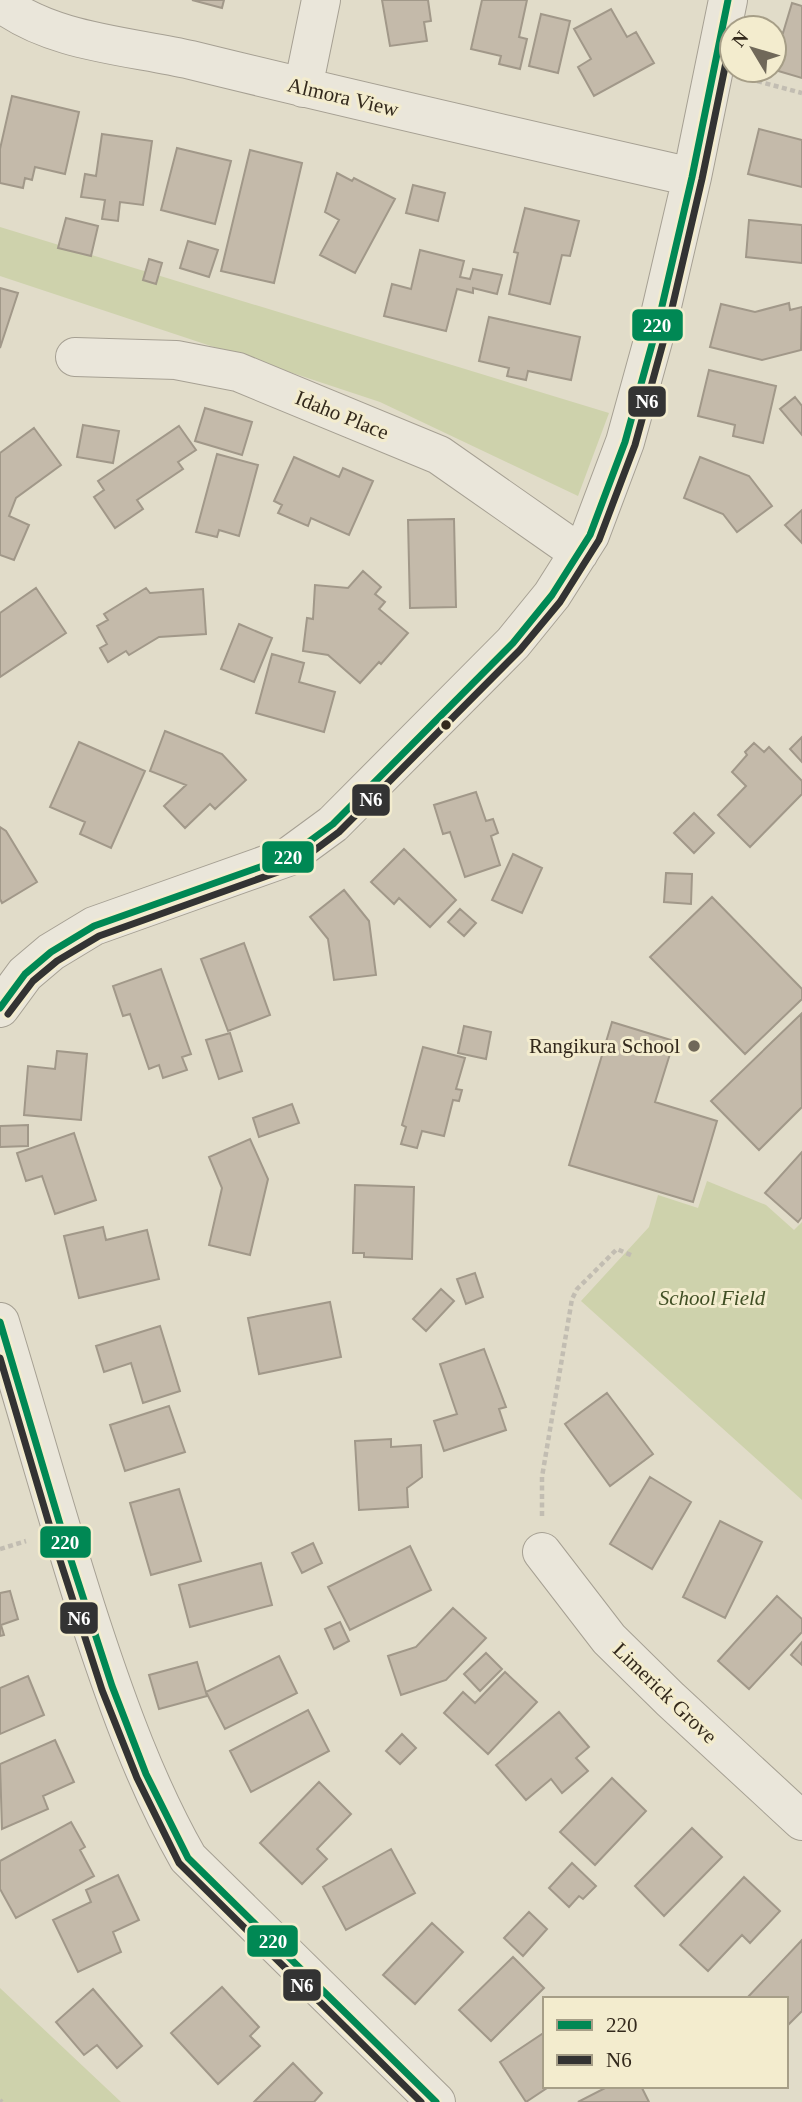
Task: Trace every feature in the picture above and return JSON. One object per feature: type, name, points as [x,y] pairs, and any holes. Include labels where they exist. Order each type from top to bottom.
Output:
[{"type":"street","points":[[303,88],[321,0]]},
{"type":"street","points":[[0,1007],[25,974],[51,953],[94,926],[288,857],[333,824],[513,643],[552,595],[590,535],[625,442],[659,319],[692,177],[728,0]]},
{"type":"street","name":"Almora View","points":[[0,2],[13,13],[61,33],[692,177]]},
{"type":"street","name":"Idaho Place","points":[[75,357],[176,360],[238,372],[439,455],[579,553]]},
{"type":"street","points":[[0,1322],[60,1530],[112,1688],[170,1826],[188,1858],[436,2102]]},
{"type":"street","name":"Limerick Grove","points":[[541,1552],[609,1639],[802,1821]]},
{"type":"path","points":[[714,71],[802,93]]},
{"type":"path","points":[[541,1552],[542,1477],[572,1299],[577,1289],[617,1249],[633,1256]]},
{"type":"green space","points":[[0,227],[609,413],[578,496],[380,402],[0,276]]},
{"type":"green space","name":"School Field","points":[[707,1181],[766,1205],[794,1230],[802,1222],[802,1500],[581,1301],[649,1227],[658,1195],[698,1208]]},
{"type":"green space","points":[[0,1988],[121,2102],[0,2102]]},
{"type":"building","points":[[192,0],[224,0],[222,8]]},
{"type":"building","points":[[382,0],[428,0],[431,21],[424,22],[427,41],[390,46]]},
{"type":"building","points":[[482,0],[527,0],[519,37],[527,39],[520,69],[499,64],[501,56],[471,49]]},
{"type":"building","points":[[792,3],[802,6],[802,78],[788,74],[788,16]]},
{"type":"building","points":[[611,9],[627,37],[636,32],[654,63],[594,96],[578,67],[591,59],[574,29]]},
{"type":"building","points":[[541,14],[570,21],[558,73],[529,66]]},
{"type":"building","points":[[12,96],[79,112],[65,174],[35,167],[32,180],[25,178],[23,188],[0,183],[0,149]]},
{"type":"building","points":[[759,129],[802,140],[802,187],[748,174]]},
{"type":"building","points":[[102,134],[152,141],[143,205],[120,202],[118,221],[102,219],[105,200],[81,197],[85,174],[96,176]]},
{"type":"building","points":[[177,148],[231,161],[215,224],[161,210]]},
{"type":"building","points":[[250,150],[302,163],[274,283],[221,271]]},
{"type":"building","points":[[337,173],[352,181],[354,178],[395,199],[355,273],[320,255],[339,220],[325,212]]},
{"type":"building","points":[[413,185],[445,193],[438,221],[406,213]]},
{"type":"building","points":[[525,208],[579,221],[570,256],[562,255],[550,304],[509,294],[518,253],[514,252]]},
{"type":"building","points":[[66,218],[98,226],[91,256],[58,248]]},
{"type":"building","points":[[749,220],[802,225],[802,263],[746,257]]},
{"type":"building","points":[[188,241],[218,250],[209,277],[180,268]]},
{"type":"building","points":[[420,250],[464,261],[460,277],[470,279],[473,269],[502,275],[497,294],[473,288],[473,293],[457,289],[446,331],[384,316],[392,284],[411,289]]},
{"type":"building","points":[[149,259],[162,263],[156,284],[143,280]]},
{"type":"building","points":[[0,288],[18,293],[0,348]]},
{"type":"building","points":[[789,303],[790,310],[802,307],[801,350],[762,360],[710,347],[721,304],[755,312]]},
{"type":"building","points":[[489,317],[580,337],[571,380],[528,371],[526,380],[507,376],[509,368],[479,361]]},
{"type":"building","points":[[709,370],[776,386],[763,443],[733,436],[735,425],[698,416]]},
{"type":"building","points":[[795,397],[802,406],[802,435],[780,409]]},
{"type":"building","points":[[205,408],[252,422],[242,455],[195,441]]},
{"type":"building","points":[[83,425],[119,431],[113,463],[77,457]]},
{"type":"building","points":[[179,426],[196,450],[178,462],[183,469],[137,500],[143,509],[115,528],[94,497],[104,490],[98,481]]},
{"type":"building","points":[[34,428],[61,465],[16,498],[9,516],[29,525],[14,560],[0,555],[0,453]]},
{"type":"building","points":[[217,454],[258,465],[239,536],[219,530],[217,537],[196,532]]},
{"type":"building","points":[[294,457],[339,477],[343,468],[373,481],[349,535],[311,518],[308,526],[278,513],[282,505],[274,501]]},
{"type":"building","points":[[700,457],[749,476],[772,506],[737,532],[723,514],[684,498]]},
{"type":"building","points":[[802,510],[802,543],[785,525]]},
{"type":"building","points":[[454,519],[456,607],[410,608],[408,520]]},
{"type":"building","points":[[363,571],[381,587],[375,594],[385,602],[379,609],[408,633],[360,683],[328,655],[303,651],[307,618],[313,619],[315,585],[348,588]]},
{"type":"building","points":[[36,588],[66,633],[0,677],[0,613]]},
{"type":"building","points":[[146,588],[150,593],[203,589],[206,634],[159,637],[129,655],[126,651],[108,662],[100,648],[107,644],[97,626],[108,620],[104,614]]},
{"type":"building","points":[[239,624],[272,638],[254,682],[221,669]]},
{"type":"building","points":[[272,654],[304,663],[299,682],[335,692],[324,732],[256,713]]},
{"type":"building","points":[[165,731],[222,754],[246,780],[215,809],[210,804],[185,828],[164,806],[186,785],[150,771]]},
{"type":"building","points":[[802,737],[802,762],[790,749]]},
{"type":"building","points":[[79,742],[145,771],[111,848],[80,834],[85,822],[50,807]]},
{"type":"building","points":[[754,743],[764,752],[769,747],[802,781],[802,794],[750,847],[718,815],[746,786],[732,772]]},
{"type":"building","points":[[476,792],[486,821],[493,819],[498,833],[491,836],[500,865],[465,877],[450,832],[443,834],[434,805]]},
{"type":"building","points":[[694,813],[714,833],[694,853],[674,833]]},
{"type":"building","points":[[0,827],[6,831],[37,882],[2,903],[0,899]]},
{"type":"building","points":[[404,849],[456,900],[430,927],[399,898],[394,904],[371,882]]},
{"type":"building","points":[[513,854],[542,868],[522,913],[492,900]]},
{"type":"building","points":[[666,873],[692,874],[691,904],[664,902]]},
{"type":"building","points":[[344,890],[369,921],[376,975],[334,980],[328,939],[310,917]]},
{"type":"building","points":[[712,897],[802,989],[802,999],[745,1054],[650,957]]},
{"type":"building","points":[[460,909],[476,923],[464,936],[448,922]]},
{"type":"building","points":[[244,943],[270,1015],[228,1031],[201,959]]},
{"type":"building","points":[[161,969],[191,1054],[182,1057],[187,1070],[163,1078],[159,1065],[149,1069],[130,1014],[123,1016],[113,986]]},
{"type":"building","points":[[801,1014],[802,1107],[759,1150],[711,1101]]},
{"type":"building","points":[[612,1022],[674,1041],[655,1102],[717,1121],[693,1202],[569,1165]]},
{"type":"building","points":[[464,1026],[491,1032],[486,1059],[458,1053]]},
{"type":"building","points":[[230,1033],[242,1071],[219,1079],[206,1040]]},
{"type":"building","points":[[423,1047],[465,1058],[456,1089],[462,1090],[459,1101],[453,1100],[444,1136],[422,1131],[417,1148],[401,1144],[406,1127],[402,1125]]},
{"type":"building","points":[[57,1051],[87,1054],[81,1120],[24,1115],[28,1066],[55,1069]]},
{"type":"building","points":[[292,1104],[299,1123],[259,1137],[253,1118]]},
{"type":"building","points":[[28,1125],[28,1146],[0,1147],[0,1126]]},
{"type":"building","points":[[74,1133],[96,1200],[55,1214],[42,1176],[26,1181],[17,1153]]},
{"type":"building","points":[[250,1139],[268,1179],[250,1255],[209,1245],[222,1188],[209,1157]]},
{"type":"building","points":[[802,1152],[802,1217],[798,1222],[765,1193]]},
{"type":"building","points":[[355,1185],[414,1187],[412,1259],[364,1257],[364,1253],[353,1253]]},
{"type":"building","points":[[103,1227],[106,1240],[147,1230],[159,1279],[79,1298],[64,1236]]},
{"type":"building","points":[[475,1273],[483,1297],[466,1304],[457,1279]]},
{"type":"building","points":[[441,1289],[454,1301],[426,1331],[413,1319]]},
{"type":"building","points":[[330,1302],[341,1357],[259,1374],[248,1318]]},
{"type":"building","points":[[160,1326],[180,1391],[143,1403],[131,1363],[104,1372],[96,1346]]},
{"type":"building","points":[[484,1349],[506,1407],[499,1409],[506,1430],[444,1451],[434,1421],[457,1414],[440,1364]]},
{"type":"building","points":[[607,1393],[653,1454],[610,1486],[565,1424]]},
{"type":"building","points":[[169,1406],[185,1452],[125,1471],[110,1425]]},
{"type":"building","points":[[391,1439],[391,1447],[421,1445],[422,1477],[407,1488],[408,1507],[359,1510],[355,1441]]},
{"type":"building","points":[[650,1477],[691,1502],[652,1569],[610,1544]]},
{"type":"building","points":[[179,1489],[201,1561],[151,1575],[130,1503]]},
{"type":"building","points":[[720,1521],[762,1542],[725,1618],[683,1597]]},
{"type":"building","points":[[313,1543],[322,1563],[302,1573],[292,1553]]},
{"type":"building","points":[[410,1546],[431,1590],[350,1630],[328,1587]]},
{"type":"building","points":[[261,1563],[272,1605],[190,1627],[179,1585]]},
{"type":"building","points":[[10,1591],[18,1619],[1,1625],[4,1635],[0,1636],[0,1593]]},
{"type":"building","points":[[777,1596],[802,1619],[802,1632],[749,1689],[718,1661]]},
{"type":"building","points":[[453,1608],[486,1638],[446,1680],[401,1695],[388,1656],[416,1647]]},
{"type":"building","points":[[340,1622],[349,1641],[334,1649],[325,1629]]},
{"type":"building","points":[[802,1642],[802,1665],[791,1655]]},
{"type":"building","points":[[486,1653],[502,1669],[480,1691],[464,1674]]},
{"type":"building","points":[[279,1656],[297,1693],[225,1729],[206,1692]]},
{"type":"building","points":[[197,1662],[207,1696],[159,1709],[149,1675]]},
{"type":"building","points":[[505,1672],[537,1702],[488,1754],[444,1713],[463,1692],[475,1703]]},
{"type":"building","points":[[28,1676],[44,1715],[0,1734],[0,1688]]},
{"type":"building","points":[[308,1710],[329,1751],[251,1792],[230,1751]]},
{"type":"building","points":[[559,1712],[589,1747],[576,1758],[588,1771],[562,1793],[551,1779],[526,1800],[496,1765]]},
{"type":"building","points":[[402,1734],[416,1748],[400,1764],[386,1751]]},
{"type":"building","points":[[55,1740],[74,1782],[43,1796],[48,1809],[2,1829],[0,1764]]},
{"type":"building","points":[[612,1778],[646,1811],[595,1865],[560,1832]]},
{"type":"building","points":[[319,1782],[351,1814],[317,1849],[327,1859],[302,1884],[260,1843]]},
{"type":"building","points":[[71,1822],[85,1847],[80,1850],[94,1876],[16,1918],[0,1889],[0,1861]]},
{"type":"building","points":[[692,1828],[722,1857],[664,1916],[635,1886]]},
{"type":"building","points":[[391,1849],[415,1893],[346,1930],[323,1887]]},
{"type":"building","points":[[572,1863],[596,1886],[583,1899],[579,1896],[569,1907],[549,1888]]},
{"type":"building","points":[[118,1875],[139,1920],[113,1932],[121,1952],[78,1972],[53,1920],[91,1902],[86,1890]]},
{"type":"building","points":[[744,1877],[780,1911],[750,1943],[742,1935],[708,1971],[680,1945]]},
{"type":"building","points":[[529,1912],[547,1929],[523,1956],[504,1938]]},
{"type":"building","points":[[432,1923],[463,1952],[415,2004],[383,1975]]},
{"type":"building","points":[[802,1940],[802,2011],[788,2025],[788,1997],[748,1997]]},
{"type":"building","points":[[513,1957],[544,1988],[491,2041],[459,2010]]},
{"type":"building","points":[[222,1987],[259,2027],[250,2036],[260,2046],[218,2084],[171,2033]]},
{"type":"building","points":[[93,1989],[142,2046],[117,2068],[97,2045],[84,2055],[56,2022]]},
{"type":"building","points":[[543,2033],[543,2088],[547,2088],[526,2102],[500,2062]]},
{"type":"building","points":[[293,2063],[322,2093],[314,2102],[254,2102]]},
{"type":"building","points":[[605,2088],[642,2088],[649,2102],[578,2102]]},
{"type":"transit line","name":"220","points":[[0,1008],[25,974],[51,952],[94,926],[288,857],[333,824],[513,643],[552,595],[590,535],[625,442],[659,319],[692,177],[728,0]]},
{"type":"transit line","name":"N6","points":[[8,1014],[33,981],[57,961],[99,936],[292,867],[339,832],[520,650],[560,602],[599,540],[635,445],[669,321],[722,84]]},
{"type":"transit line","name":"220","points":[[0,1322],[68,1551],[112,1686],[146,1774],[188,1858],[436,2102]]},
{"type":"transit line","name":"N6","points":[[0,1358],[58,1554],[102,1690],[137,1778],[179,1863],[421,2102]]},
{"type":"place","name":"Rangikura School","points":[[694,1046]]}]
